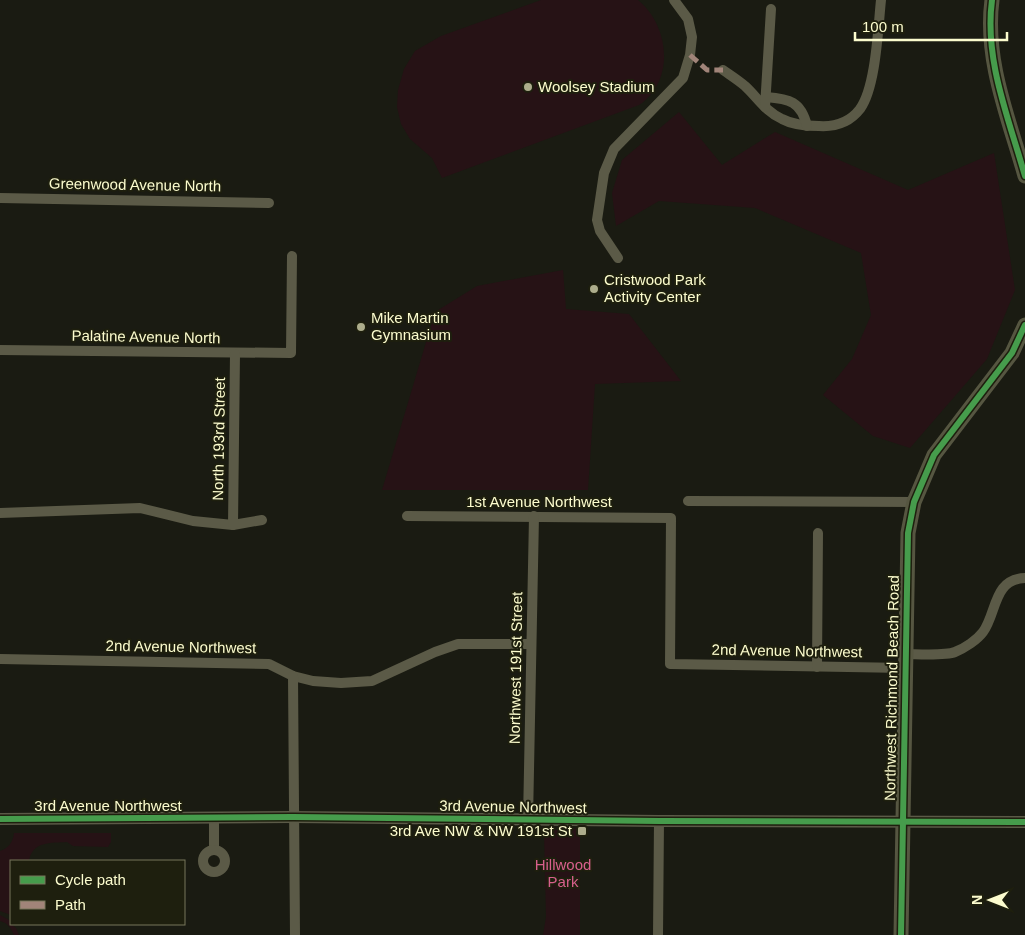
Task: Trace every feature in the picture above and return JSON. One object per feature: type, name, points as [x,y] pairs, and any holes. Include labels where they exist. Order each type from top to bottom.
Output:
[{"type":"main road","points":[[992,0],[990,24],[992,56],[1024,171]]},
{"type":"main road","name":"Northwest Richmond Beach Road","points":[[901,935],[908,533],[914,502],[934,455],[1012,353],[1025,325]]},
{"type":"street","points":[[618,258],[600,231],[597,220],[604,173],[614,150],[683,78],[690,55],[692,37],[688,19],[674,0]]},
{"type":"street","points":[[723,70],[766,102],[781,119],[807,126],[832,126],[849,119],[860,108],[869,87],[881,0]]},
{"type":"street","points":[[766,102],[771,9]]},
{"type":"street","points":[[766,102],[786,99],[798,106],[805,115],[807,126]]},
{"type":"street","name":"Greenwood Avenue North","points":[[0,198],[269,203]]},
{"type":"street","name":"Palatine Avenue North","points":[[0,350],[235,354],[291,353],[292,256]]},
{"type":"street","name":"North 193rd Street","points":[[233,525],[235,354]]},
{"type":"street","points":[[688,502],[914,502]]},
{"type":"street","points":[[0,513],[140,508],[193,521],[233,525],[262,520]]},
{"type":"street","name":"1st Avenue Northwest","points":[[408,516],[671,518],[670,664]]},
{"type":"street","name":"Northwest 191st Street","points":[[528,820],[534,516]]},
{"type":"street","points":[[817,668],[818,532]]},
{"type":"street","points":[[905,661],[954,653],[968,645],[982,634],[987,626],[997,598],[1005,585],[1018,578],[1025,578]]},
{"type":"street","name":"2nd Avenue Northwest","points":[[0,659],[269,664],[292,676],[313,681],[341,683],[372,681],[435,652],[458,644],[531,644]]},
{"type":"street","name":"2nd Avenue Northwest","points":[[670,664],[817,668],[905,661]]},
{"type":"street","points":[[292,676],[292,817],[295,935]]},
{"type":"street","name":"3rd Avenue Northwest","points":[[0,819],[292,817],[1025,822]]},
{"type":"street","points":[[214,819],[214,849]]},
{"type":"street","points":[[658,935],[659,821]]},
{"type":"green space","name":"Woolsey Stadium","points":[[541,0],[638,0],[649,11],[657,24],[662,38],[663,68],[659,82],[651,95],[639,105],[442,178],[432,158],[410,139],[401,124],[397,107],[398,90],[404,69],[415,51],[441,36]]},
{"type":"green space","points":[[679,112],[722,165],[775,132],[908,190],[994,153],[1015,290],[987,359],[910,448],[873,436],[823,395],[852,359],[871,315],[861,253],[755,208],[659,201],[616,226],[612,193],[622,160]]},
{"type":"green space","points":[[563,270],[566,309],[629,314],[681,381],[595,384],[588,490],[382,490],[435,312],[477,286]]},
{"type":"green space","name":"Hillwood Park","points":[[580,828],[580,935],[543,935],[546,917],[544,831]]},
{"type":"green space","points":[[14,833],[111,833],[111,842],[108,847],[73,846],[67,842],[49,843],[38,846],[31,854],[29,860],[10,860],[10,915],[0,911],[0,851],[6,848],[13,839]]},
{"type":"green space","points":[[0,915],[10,920],[10,925],[16,928],[19,935],[14,935],[9,926],[0,921]]},
{"type":"marked path","points":[[690,55],[707,70],[723,70]]},
{"type":"cycle path","points":[[992,0],[990,22],[995,67],[1005,111],[1025,176]]},
{"type":"cycle path","points":[[901,935],[908,533],[914,502],[934,455],[1012,353],[1025,325]]},
{"type":"cycle path","points":[[0,819],[293,817],[1025,822]]},
{"type":"place","name":"Woolsey Stadium","points":[[528,87]]},
{"type":"place","name":"Cristwood Park Activity Center","points":[[594,289]]},
{"type":"place","name":"Mike Martin Gymnasium","points":[[361,327]]},
{"type":"place","name":"3rd Ave NW & NW 191st St","points":[[582,831]]}]
